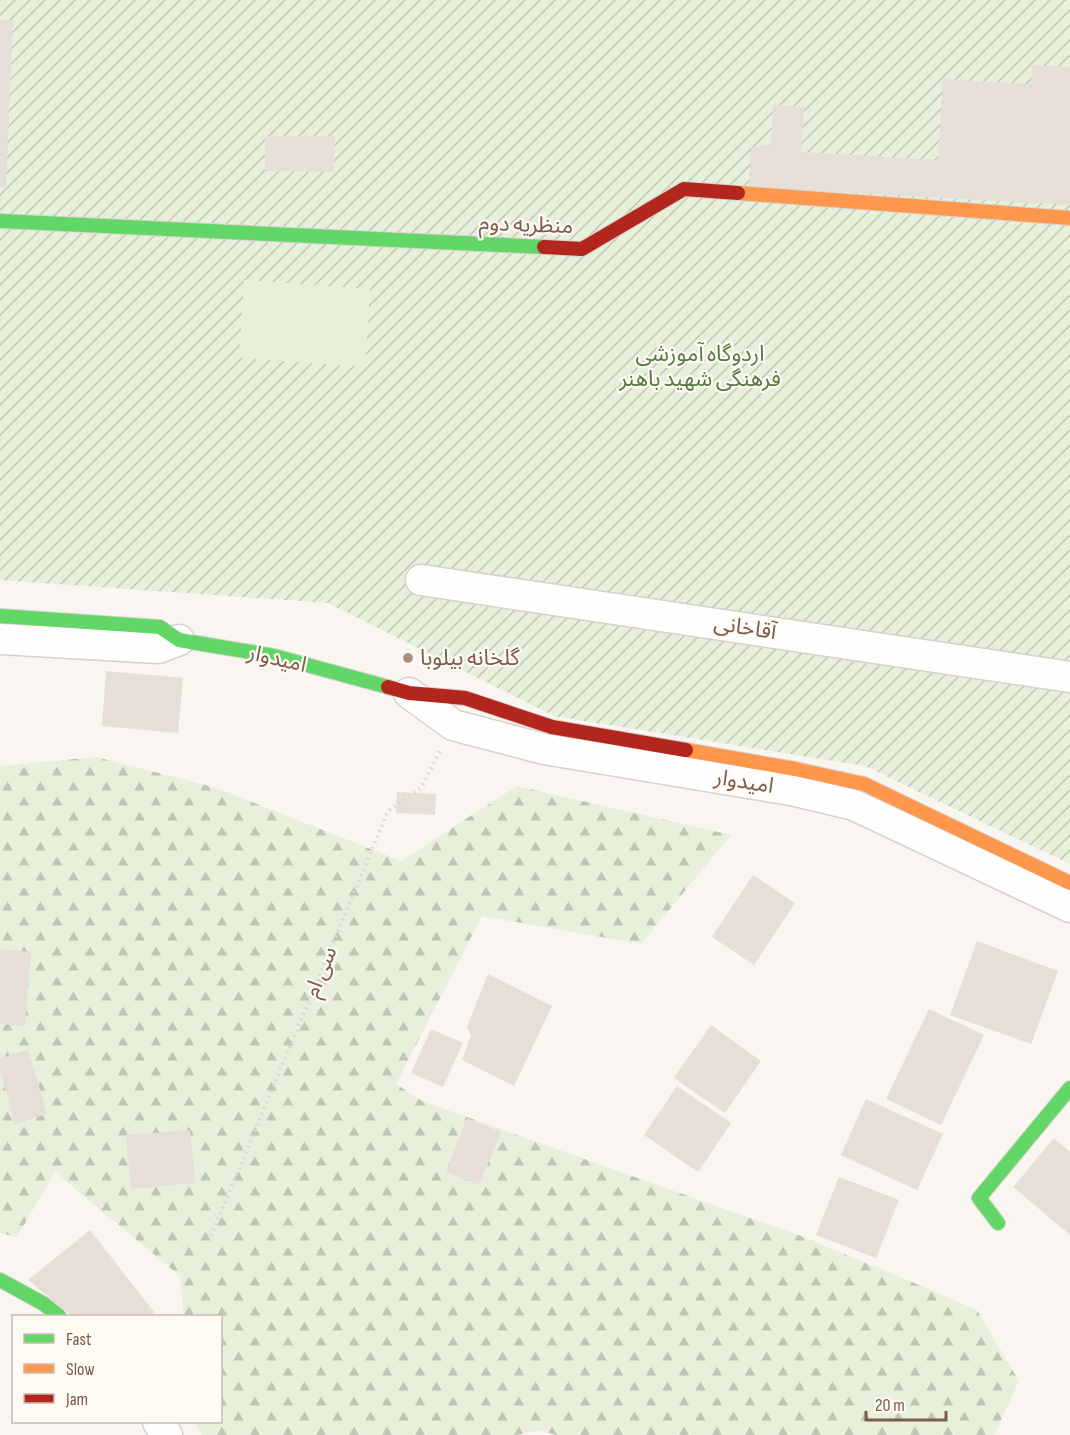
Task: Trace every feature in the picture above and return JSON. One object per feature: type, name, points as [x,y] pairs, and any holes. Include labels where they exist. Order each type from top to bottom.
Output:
[{"type":"street","name":"منظریه دوم","points":[[0,221],[582,249],[684,189],[1070,218]]},
{"type":"street","name":"آقاخانی","points":[[421,580],[1070,677]]},
{"type":"street","name":"امیدوار","points":[[0,616],[160,627],[179,640],[274,656],[409,693],[465,698],[552,728],[859,795],[1007,864],[1070,883]]},
{"type":"street","name":"امیدوار","points":[[0,639],[158,648],[179,640]]},
{"type":"street","name":"امیدوار","points":[[409,693],[453,725],[544,749],[793,780]]},
{"type":"street","name":"امیدوار","points":[[1007,864],[1070,907]]},
{"type":"street","points":[[998,1223],[979,1198],[1070,1088]]},
{"type":"street","points":[[0,1281],[44,1304],[57,1315]]},
{"type":"path","name":"سی ام","points":[[212,1236],[387,811],[421,788],[453,725]]},
{"type":"green space","name":"اردوگاه آموزشی فرهنگی شهید باهنر","points":[[0,0],[1070,0],[1070,864],[865,766],[554,716],[328,603],[0,580]]},
{"type":"green space","points":[[244,280],[370,289],[365,367],[239,358]]},
{"type":"green space","points":[[96,757],[217,788],[401,861],[517,786],[731,835],[641,944],[482,916],[396,1084],[422,1101],[812,1240],[977,1310],[1019,1381],[994,1435],[556,1435],[539,1430],[517,1435],[202,1435],[195,1423],[222,1423],[222,1315],[184,1315],[180,1276],[55,1172],[17,1237],[0,1233],[0,766]]},
{"type":"building","points":[[0,20],[13,20],[6,187],[0,187]]},
{"type":"building","points":[[1032,65],[1070,67],[1070,205],[749,187],[751,148],[771,144],[773,105],[804,107],[801,152],[938,160],[943,79],[1031,84]]},
{"type":"building","points":[[265,136],[335,136],[334,172],[265,171]]},
{"type":"building","points":[[106,671],[183,678],[178,733],[102,726]]},
{"type":"building","points":[[397,792],[436,794],[435,815],[396,813]]},
{"type":"building","points":[[753,875],[795,903],[754,965],[712,937]]},
{"type":"building","points":[[977,941],[1058,971],[1031,1044],[950,1015]]},
{"type":"building","points":[[0,949],[31,952],[25,1026],[0,1024]]},
{"type":"building","points":[[488,974],[552,1006],[514,1086],[462,1060],[471,1035],[467,1027]]},
{"type":"building","points":[[929,1009],[984,1035],[941,1125],[886,1099]]},
{"type":"building","points":[[711,1025],[761,1061],[725,1113],[674,1078]]},
{"type":"building","points":[[431,1029],[463,1043],[443,1087],[411,1073]]},
{"type":"building","points":[[28,1050],[47,1114],[15,1124],[0,1070],[0,1058]]},
{"type":"building","points":[[677,1086],[731,1123],[698,1172],[644,1135]]},
{"type":"building","points":[[866,1099],[943,1134],[917,1190],[841,1155]]},
{"type":"building","points":[[467,1118],[501,1132],[479,1185],[446,1172]]},
{"type":"building","points":[[190,1130],[195,1183],[131,1189],[126,1135]]},
{"type":"building","points":[[1054,1138],[1070,1152],[1070,1235],[1013,1187]]},
{"type":"building","points":[[839,1177],[899,1200],[876,1258],[816,1235]]},
{"type":"building","points":[[90,1230],[154,1312],[151,1315],[71,1315],[28,1280]]},
{"type":"traffic: fast","points":[[0,221],[544,247]]},
{"type":"traffic: fast","points":[[0,616],[160,627],[179,640],[274,656],[388,687]]},
{"type":"traffic: fast","points":[[998,1223],[979,1198],[1070,1088]]},
{"type":"traffic: fast","points":[[0,1280],[44,1304],[58,1315]]},
{"type":"traffic: slow","points":[[738,193],[1070,218]]},
{"type":"traffic: slow","points":[[686,750],[864,784],[1070,883]]},
{"type":"traffic: jam","points":[[544,247],[582,249],[684,189],[738,193]]},
{"type":"traffic: jam","points":[[388,687],[409,693],[465,698],[552,727],[686,750]]},
{"type":"place","name":"گلخانه بیلوبا","points":[[408,658]]}]
